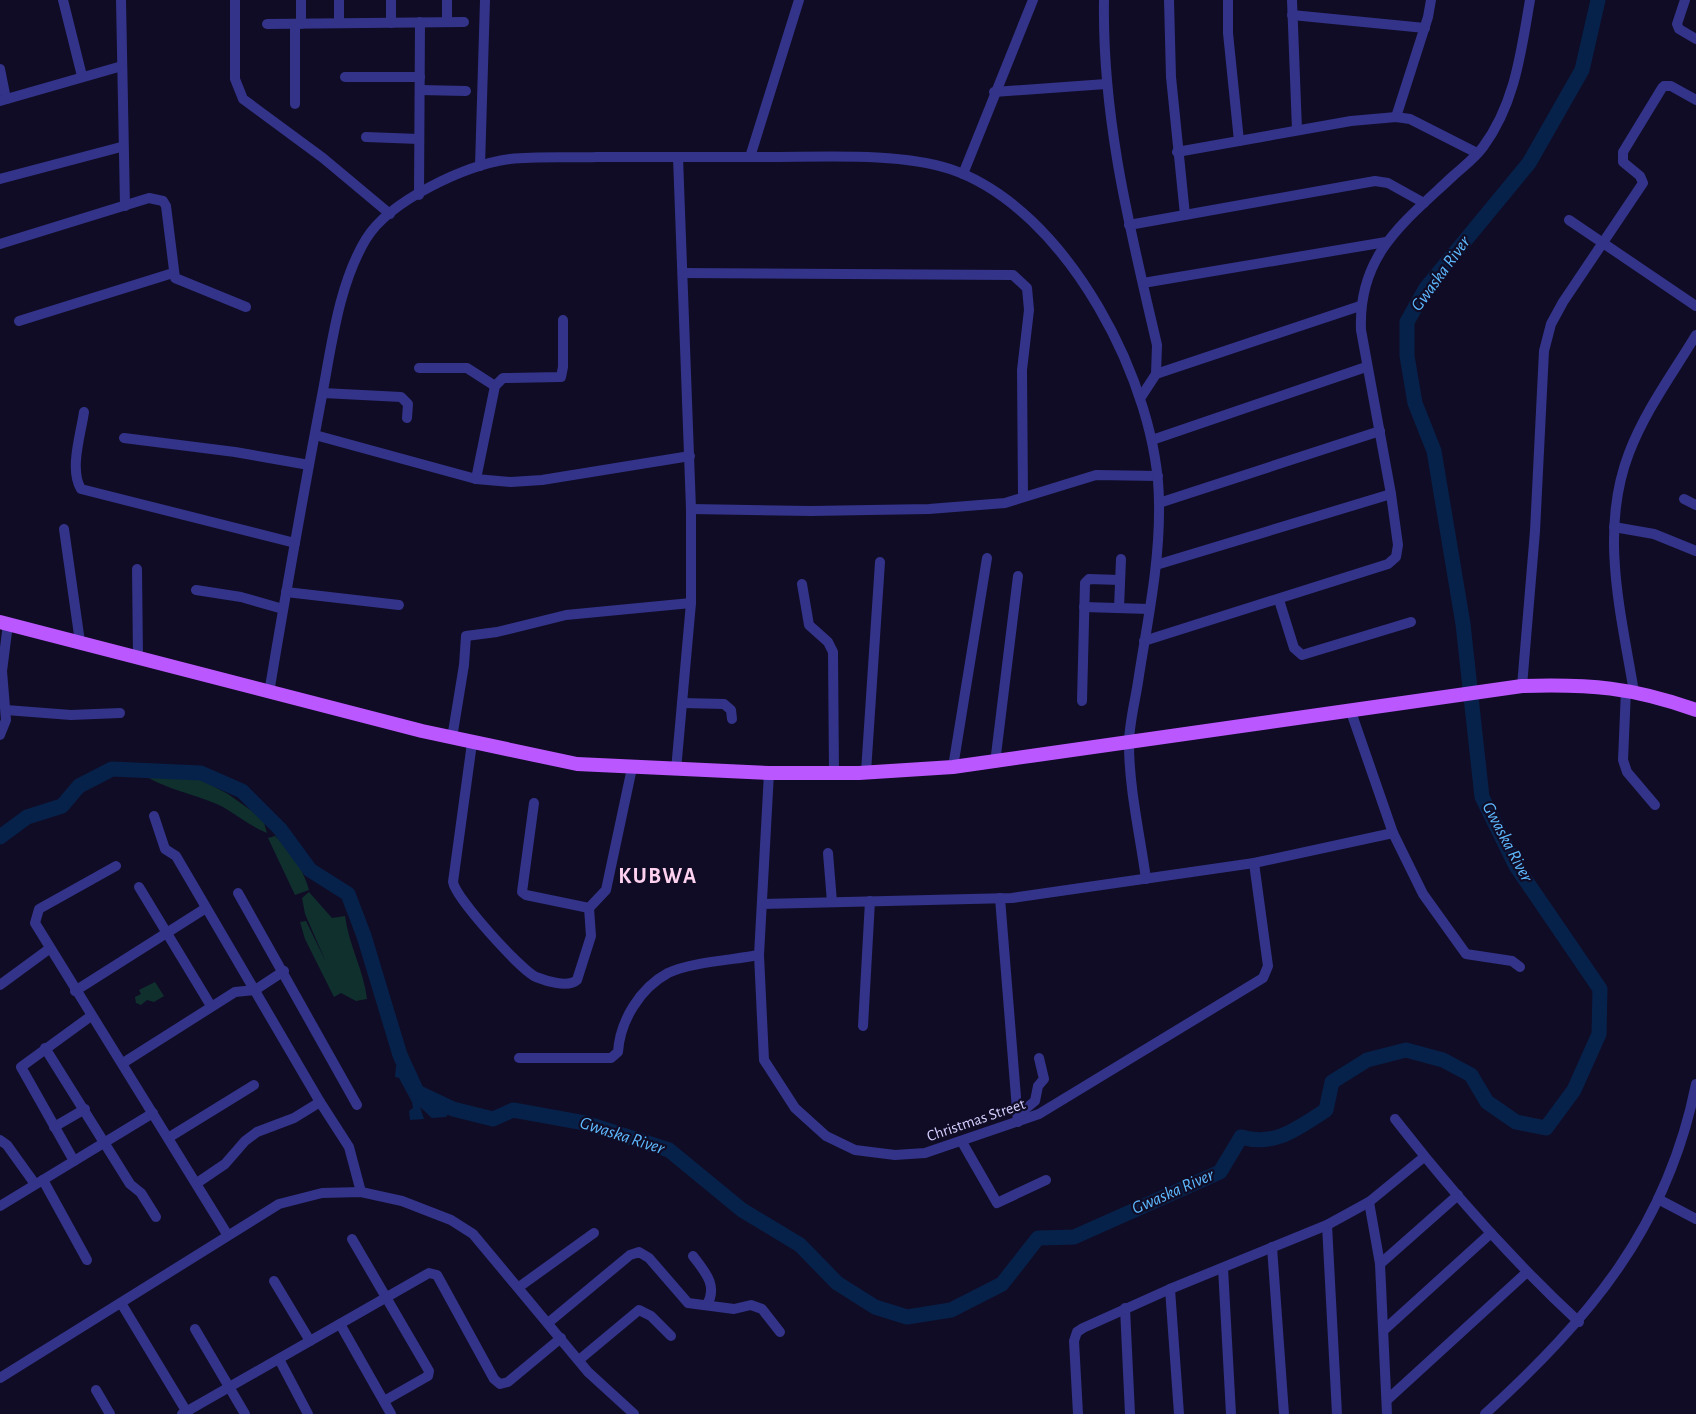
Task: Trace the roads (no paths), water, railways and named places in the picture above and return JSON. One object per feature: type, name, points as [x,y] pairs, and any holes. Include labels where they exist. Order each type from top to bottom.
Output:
[{"type":"main road","points":[[4,623],[269,693],[472,743],[577,764],[632,768],[834,773],[953,767],[995,763],[1350,709],[1522,686],[1580,684],[1630,691],[1696,710]]},
{"type":"street","points":[[63,0],[82,76]]},
{"type":"street","points":[[120,0],[121,147],[124,206]]},
{"type":"street","points":[[235,0],[235,79],[243,99],[323,158],[390,214]]},
{"type":"street","points":[[295,104],[301,0]]},
{"type":"street","points":[[339,0],[339,23]]},
{"type":"street","points":[[391,0],[392,23]]},
{"type":"street","points":[[447,0],[447,22]]},
{"type":"street","points":[[480,166],[485,0]]},
{"type":"street","points":[[750,158],[799,0]]},
{"type":"street","points":[[963,174],[994,92],[1033,0]]},
{"type":"street","points":[[1104,0],[1106,84],[1118,177],[1157,345],[1156,374],[1141,397]]},
{"type":"street","points":[[1170,0],[1177,152],[1185,215]]},
{"type":"street","points":[[1228,0],[1228,33],[1239,141]]},
{"type":"street","points":[[1292,0],[1297,130]]},
{"type":"street","points":[[1396,117],[1425,28],[1431,0]]},
{"type":"street","points":[[1144,641],[1279,600],[1393,560],[1398,545],[1380,431],[1366,367],[1360,306],[1368,273],[1386,242],[1477,153],[1496,127],[1509,100],[1518,73],[1530,0]]},
{"type":"street","points":[[1685,0],[1677,24],[1696,39]]},
{"type":"street","points":[[1292,15],[1425,28]]},
{"type":"street","points":[[418,195],[420,22]]},
{"type":"street","points":[[267,24],[464,22]]},
{"type":"street","points":[[0,69],[3,100],[122,66]]},
{"type":"street","points":[[345,77],[420,77]]},
{"type":"street","points":[[994,92],[1106,84]]},
{"type":"street","points":[[1522,686],[1533,560],[1544,351],[1551,324],[1643,183],[1640,176],[1623,162],[1623,152],[1662,88],[1671,86],[1696,100]]},
{"type":"street","points":[[420,90],[466,92]]},
{"type":"street","points":[[1177,152],[1376,117],[1396,117],[1410,119],[1477,153]]},
{"type":"street","points":[[366,138],[419,139]]},
{"type":"street","points":[[0,179],[121,147]]},
{"type":"street","points":[[676,770],[691,603],[690,456],[678,157]]},
{"type":"street","points":[[269,693],[309,465],[343,301],[357,257],[371,233],[390,214],[418,195],[480,166],[522,158],[678,157],[921,162],[963,174],[990,187],[1033,221],[1071,265],[1110,330],[1141,397],[1152,440],[1160,503],[1156,565],[1129,743],[1146,879]]},
{"type":"street","points":[[1129,225],[1375,181],[1388,183],[1424,203]]},
{"type":"street","points":[[0,244],[148,198],[163,201],[166,207],[173,273],[180,283],[246,307]]},
{"type":"street","points":[[1569,220],[1696,306]]},
{"type":"street","points":[[1143,283],[1386,242]]},
{"type":"street","points":[[19,321],[173,273]]},
{"type":"street","points":[[683,273],[1013,275],[1027,288],[1029,310],[1022,370],[1023,496]]},
{"type":"street","points":[[1156,374],[1360,306]]},
{"type":"street","points":[[476,479],[495,386],[503,378],[561,377],[563,374],[563,320]]},
{"type":"street","points":[[1656,805],[1627,772],[1623,760],[1630,691],[1615,578],[1614,527],[1628,455],[1639,429],[1696,334]]},
{"type":"street","points":[[1152,440],[1366,367]]},
{"type":"street","points":[[419,368],[467,368],[495,386]]},
{"type":"street","points":[[323,393],[400,397],[408,404],[407,418]]},
{"type":"street","points":[[84,412],[76,464],[81,489],[295,543]]},
{"type":"street","points":[[1160,503],[1380,431]]},
{"type":"street","points":[[315,435],[476,479],[543,480],[690,456]]},
{"type":"street","points":[[124,438],[235,452],[309,465]]},
{"type":"street","points":[[691,509],[811,511],[929,509],[1005,503],[1096,476],[1158,476]]},
{"type":"street","points":[[1156,565],[1391,494]]},
{"type":"street","points":[[1684,499],[1696,505]]},
{"type":"street","points":[[1614,527],[1654,534],[1696,551]]},
{"type":"street","points":[[64,529],[81,642]]},
{"type":"street","points":[[953,767],[987,558]]},
{"type":"street","points":[[1119,608],[1121,559]]},
{"type":"street","points":[[866,772],[880,562]]},
{"type":"street","points":[[137,569],[138,658]]},
{"type":"street","points":[[995,763],[1018,576]]},
{"type":"street","points":[[1082,701],[1085,583],[1089,579],[1120,580]]},
{"type":"street","points":[[802,584],[809,625],[828,642],[833,652],[834,773]]},
{"type":"street","points":[[196,590],[241,597],[283,609]]},
{"type":"street","points":[[286,592],[399,605]]},
{"type":"street","points":[[1279,600],[1294,648],[1302,655],[1411,622]]},
{"type":"street","points":[[452,738],[463,673],[466,636],[497,632],[566,615],[691,603]]},
{"type":"street","points":[[1084,607],[1149,609]]},
{"type":"street","points":[[0,735],[6,720],[1,670],[4,623]]},
{"type":"street","points":[[682,703],[724,704],[731,710],[732,719]]},
{"type":"street","points":[[1350,709],[1393,833],[1423,894],[1466,954],[1512,961],[1520,967]]},
{"type":"street","points":[[6,710],[71,716],[120,713]]},
{"type":"street","points":[[472,743],[453,882],[454,890],[470,913],[533,974],[567,984],[577,980],[591,936],[590,908],[606,890],[632,768]]},
{"type":"street","name":"Christmas Street","points":[[769,773],[759,955],[764,1060],[787,1099],[813,1125],[839,1143],[871,1154],[911,1155],[962,1142],[1059,1103],[1263,978],[1268,966],[1254,863]]},
{"type":"street","points":[[534,803],[522,892],[537,898],[590,908]]},
{"type":"street","points":[[154,816],[165,849],[176,856],[320,1102],[349,1147],[361,1192]]},
{"type":"street","points":[[762,904],[1000,898],[1254,863],[1393,833]]},
{"type":"street","points":[[828,853],[832,902]]},
{"type":"street","points":[[116,866],[39,909],[35,922],[49,949],[123,1063],[227,1234]]},
{"type":"street","points":[[139,887],[211,1006]]},
{"type":"street","points":[[238,893],[284,971],[357,1105]]},
{"type":"street","points":[[1000,898],[1018,1119]]},
{"type":"street","points":[[863,1026],[870,901]]},
{"type":"street","points":[[75,991],[206,908]]},
{"type":"street","points":[[0,985],[49,949]]},
{"type":"street","points":[[519,1058],[612,1058],[618,1052],[619,1037],[633,1008],[646,990],[659,980],[679,969],[759,955]]},
{"type":"street","points":[[123,1063],[235,992],[255,990],[284,971]]},
{"type":"street","points":[[74,1161],[21,1069],[23,1064],[91,1016]]},
{"type":"street","points":[[45,1048],[106,1142],[130,1184],[141,1193],[156,1217]]},
{"type":"street","points":[[1018,1119],[1035,1101],[1038,1086],[1044,1079],[1039,1058]]},
{"type":"street","points":[[1485,1414],[1579,1322],[1616,1274],[1658,1199],[1692,1120],[1696,1084]]},
{"type":"street","points":[[168,1138],[254,1085]]},
{"type":"street","points":[[197,1183],[225,1164],[257,1132],[294,1118],[320,1102]]},
{"type":"street","points":[[54,1127],[85,1109]]},
{"type":"street","points":[[0,1206],[153,1113]]},
{"type":"street","points":[[1395,1119],[1424,1157],[1526,1273],[1579,1322]]},
{"type":"street","points":[[0,1140],[39,1182],[87,1260]]},
{"type":"street","points":[[962,1142],[997,1203],[1046,1180]]},
{"type":"street","points":[[1078,1414],[1075,1336],[1083,1328],[1170,1288],[1327,1225],[1369,1202],[1424,1157]]},
{"type":"street","points":[[0,1378],[227,1234],[279,1204],[300,1197],[361,1192],[402,1201],[451,1220],[473,1234],[579,1360],[634,1414]]},
{"type":"street","points":[[1380,1264],[1458,1195]]},
{"type":"street","points":[[1658,1199],[1696,1219]]},
{"type":"street","points":[[1369,1202],[1380,1264],[1388,1414]]},
{"type":"street","points":[[1327,1225],[1336,1414]]},
{"type":"street","points":[[519,1287],[594,1233]]},
{"type":"street","points":[[1384,1330],[1491,1233]]},
{"type":"street","points":[[352,1239],[430,1373],[384,1401]]},
{"type":"street","points":[[1272,1248],[1284,1414]]},
{"type":"street","points":[[548,1323],[630,1255],[639,1252],[649,1258],[688,1304],[734,1309],[751,1305],[762,1309],[780,1332]]},
{"type":"street","points":[[693,1256],[708,1274],[712,1286],[712,1295],[707,1305]]},
{"type":"street","points":[[1223,1268],[1232,1414]]},
{"type":"street","points":[[121,1303],[185,1413],[429,1273],[437,1275],[494,1379],[500,1384],[508,1382],[561,1338]]},
{"type":"street","points":[[1387,1400],[1526,1273]]},
{"type":"street","points":[[274,1281],[310,1341]]},
{"type":"street","points":[[1170,1288],[1179,1414]]},
{"type":"street","points":[[1125,1308],[1130,1414]]},
{"type":"street","points":[[579,1360],[639,1310],[651,1316],[671,1336]]},
{"type":"street","points":[[340,1324],[391,1414]]},
{"type":"street","points":[[195,1329],[245,1414]]},
{"type":"street","points":[[279,1359],[308,1414]]},
{"type":"street","points":[[96,1390],[110,1414]]},
{"type":"water","points":[[401,1063],[416,1094],[451,1110],[446,1117],[432,1118],[420,1107],[424,1119],[410,1120],[409,1111],[413,1108],[412,1102],[399,1078],[395,1077],[396,1066]]},
{"type":"waterway","name":"Gwaska River","points":[[0,837],[27,817],[62,806],[79,786],[112,769],[201,773],[242,791],[280,829],[310,870],[348,894],[364,936],[400,1055],[417,1092],[453,1109],[493,1119],[513,1110],[585,1123],[669,1150],[742,1210],[800,1245],[837,1283],[875,1307],[907,1317],[951,1310],[1002,1284],[1038,1238],[1074,1237],[1220,1172],[1241,1137],[1265,1140],[1275,1138],[1306,1123],[1326,1110],[1332,1082],[1367,1060],[1406,1050],[1443,1060],[1471,1075],[1487,1102],[1516,1122],[1546,1128],[1574,1090],[1599,1034],[1600,989],[1516,866],[1482,797],[1463,624],[1434,451],[1415,403],[1407,356],[1407,322],[1426,288],[1529,163],[1582,70],[1598,0]]},
{"type":"district","name":"KUBWA","points":[[658,876]]}]
